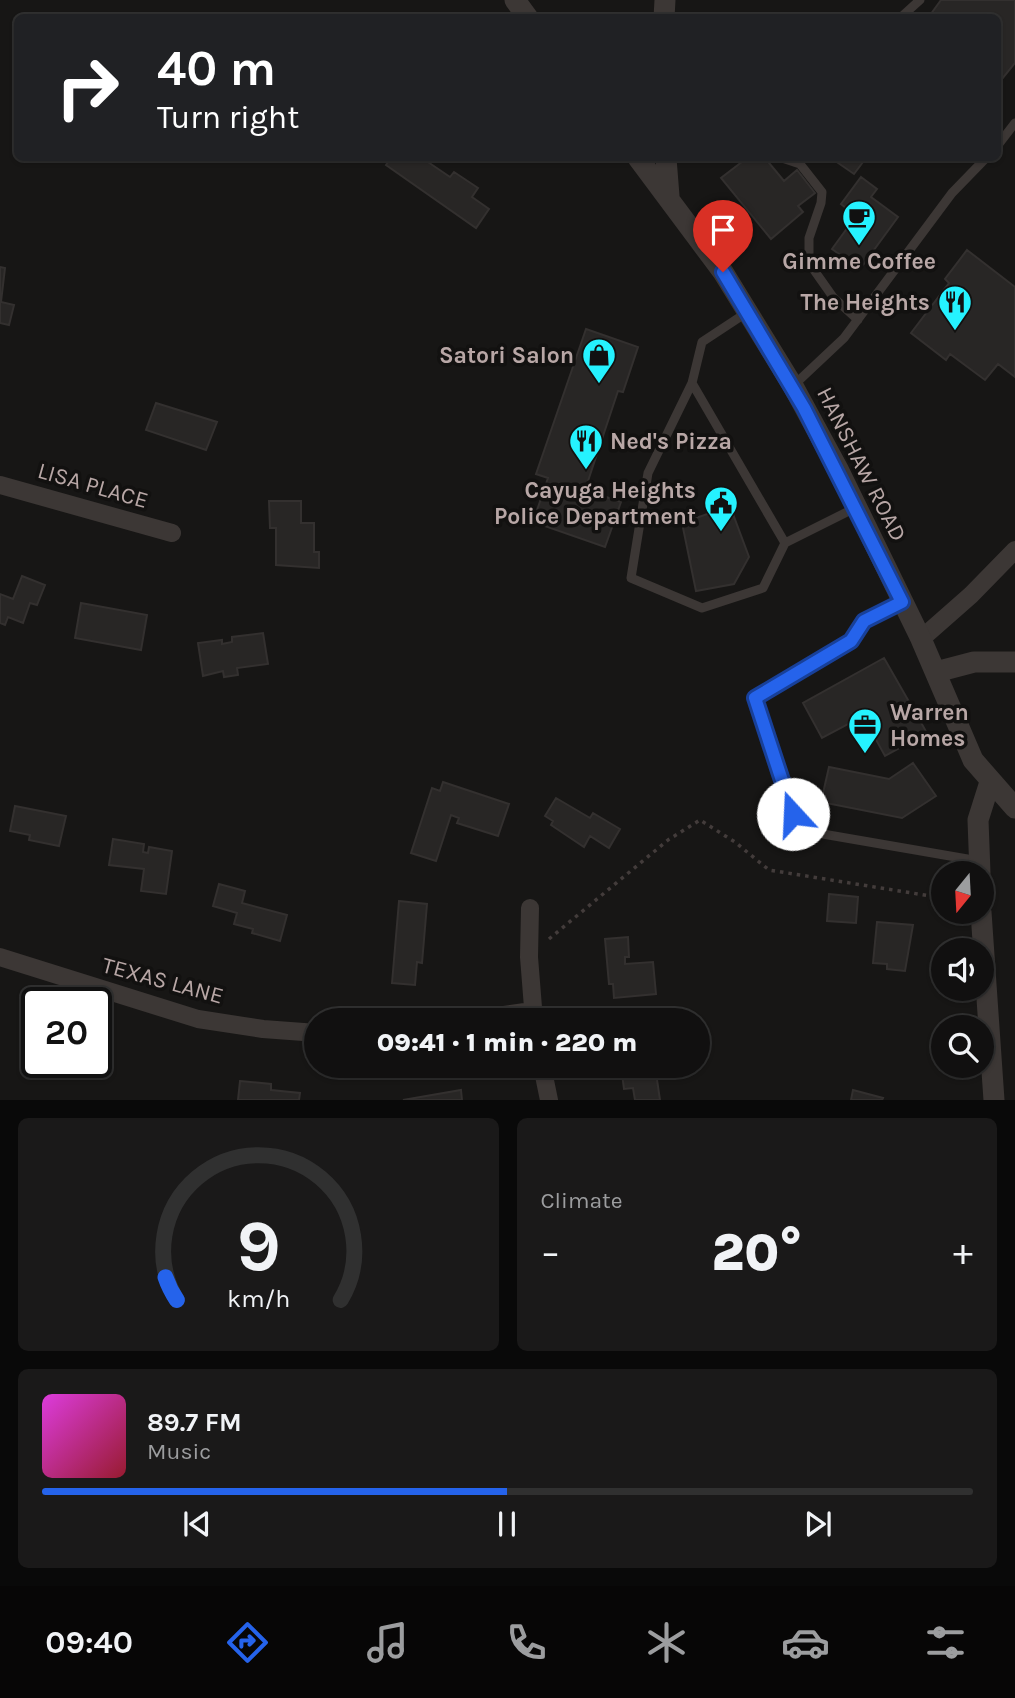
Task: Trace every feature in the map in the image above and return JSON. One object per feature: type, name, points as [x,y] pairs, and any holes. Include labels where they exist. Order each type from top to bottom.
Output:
[{"type":"street","points":[[514,0],[525,14]]},
{"type":"street","name":"HANSHAW ROAD","points":[[640,161],[669,196],[748,312],[793,387],[921,639],[974,760],[990,782],[1015,808]]},
{"type":"street","points":[[666,161],[669,196]]},
{"type":"street","name":"LISA PLACE","points":[[0,485],[172,533]]},
{"type":"street","points":[[921,639],[971,595],[1015,550]]},
{"type":"street","points":[[936,672],[974,662],[1015,662]]},
{"type":"street","points":[[980,861],[978,820],[990,782]]},
{"type":"street","points":[[530,908],[529,957],[533,1008]]},
{"type":"street","points":[[982,924],[994,1100]]},
{"type":"street","name":"TEXAS LANE","points":[[0,957],[198,1018],[263,1029],[304,1032]]},
{"type":"street","points":[[544,1078],[549,1100]]},
{"type":"lane","points":[[905,14],[920,0]]},
{"type":"lane","points":[[1001,141],[1015,122]]},
{"type":"lane","points":[[791,161],[800,164],[822,192],[809,238],[809,263],[833,297],[858,320]]},
{"type":"lane","points":[[793,387],[858,320],[952,193],[983,161]]},
{"type":"lane","points":[[748,312],[702,342],[692,383],[648,473],[631,578],[702,608],[763,588],[785,543],[855,508]]},
{"type":"lane","points":[[692,383],[785,543]]},
{"type":"lane","points":[[902,602],[864,621],[851,641],[755,698],[793,814],[817,833],[951,861]]},
{"type":"path","points":[[529,957],[612,884],[668,840],[700,820],[735,842],[769,870],[931,896]]},
{"type":"building","points":[[941,0],[1015,0],[1015,63],[1001,80],[1001,14],[931,14]]},
{"type":"building","points":[[389,161],[426,161],[450,177],[454,172],[478,188],[472,197],[489,209],[476,228],[386,165]]},
{"type":"building","points":[[743,161],[767,161],[784,181],[797,170],[815,193],[798,206],[803,212],[771,239],[721,178]]},
{"type":"building","points":[[835,161],[864,161],[854,174]]},
{"type":"building","points":[[861,177],[877,189],[871,197],[898,217],[860,269],[832,249],[856,216],[841,204]]},
{"type":"building","points":[[967,250],[1015,287],[1015,377],[998,364],[985,380],[950,354],[946,360],[911,333],[949,283],[945,279]]},
{"type":"building","points":[[0,267],[5,268],[1,302],[14,305],[9,325],[0,323]]},
{"type":"building","points":[[586,329],[638,347],[623,392],[618,391],[585,490],[621,502],[605,547],[533,522],[548,478],[536,474]]},
{"type":"building","points":[[156,403],[217,422],[206,450],[146,430]]},
{"type":"building","points":[[269,501],[301,501],[301,523],[314,523],[314,552],[319,552],[319,568],[276,565],[276,528],[270,528]]},
{"type":"building","points":[[730,506],[749,557],[734,584],[696,591],[682,523]]},
{"type":"building","points":[[22,576],[45,585],[37,605],[30,603],[23,623],[8,617],[5,625],[0,623],[0,594],[13,599]]},
{"type":"building","points":[[81,603],[147,615],[141,650],[75,638]]},
{"type":"building","points":[[263,633],[268,664],[237,668],[238,675],[224,677],[223,671],[203,676],[198,643],[222,640],[222,644],[232,642],[232,637]]},
{"type":"building","points":[[884,658],[927,733],[885,756],[863,716],[822,738],[803,703]]},
{"type":"building","points":[[913,763],[936,796],[902,818],[821,802],[829,767],[889,779]]},
{"type":"building","points":[[443,782],[509,804],[498,836],[457,823],[459,818],[451,815],[436,861],[411,853],[432,788],[440,791]]},
{"type":"building","points":[[556,798],[590,818],[593,813],[620,829],[609,848],[590,836],[584,847],[551,825],[553,821],[545,816]]},
{"type":"building","points":[[15,806],[66,816],[59,846],[29,840],[30,835],[10,831]]},
{"type":"building","points":[[113,839],[144,844],[143,852],[148,853],[149,847],[172,851],[166,894],[141,891],[144,869],[109,865]]},
{"type":"building","points":[[219,884],[245,891],[242,903],[287,915],[280,941],[252,933],[253,929],[234,924],[237,913],[213,906]]},
{"type":"building","points":[[829,894],[858,897],[856,923],[827,921]]},
{"type":"building","points":[[399,901],[427,904],[422,963],[417,962],[415,985],[392,983]]},
{"type":"building","points":[[877,922],[913,925],[905,971],[887,969],[887,964],[873,963]]},
{"type":"building","points":[[628,937],[629,957],[625,957],[625,964],[653,962],[656,994],[614,998],[613,984],[609,984],[605,939]]},
{"type":"building","points":[[623,1078],[657,1078],[660,1100],[635,1100],[633,1088],[624,1089]]},
{"type":"building","points":[[240,1081],[271,1084],[271,1090],[300,1093],[299,1100],[238,1100]]},
{"type":"building","points":[[461,1090],[462,1100],[403,1100]]},
{"type":"building","points":[[853,1090],[883,1098],[851,1100]]},
{"type":"place","name":"Gimme Coffee","points":[[859,247]]},
{"type":"place","name":"The Heights","points":[[955,332]]},
{"type":"place","name":"Satori Salon","points":[[599,385]]},
{"type":"place","name":"Ned's Pizza","points":[[586,471]]},
{"type":"place","name":"Cayuga Heights Police Department","points":[[721,533]]},
{"type":"place","name":"Warren Homes","points":[[865,755]]},
{"type":"route","points":[[723,272],[793,387],[838,471],[902,602],[864,621],[851,641],[755,698],[793,814]]}]
